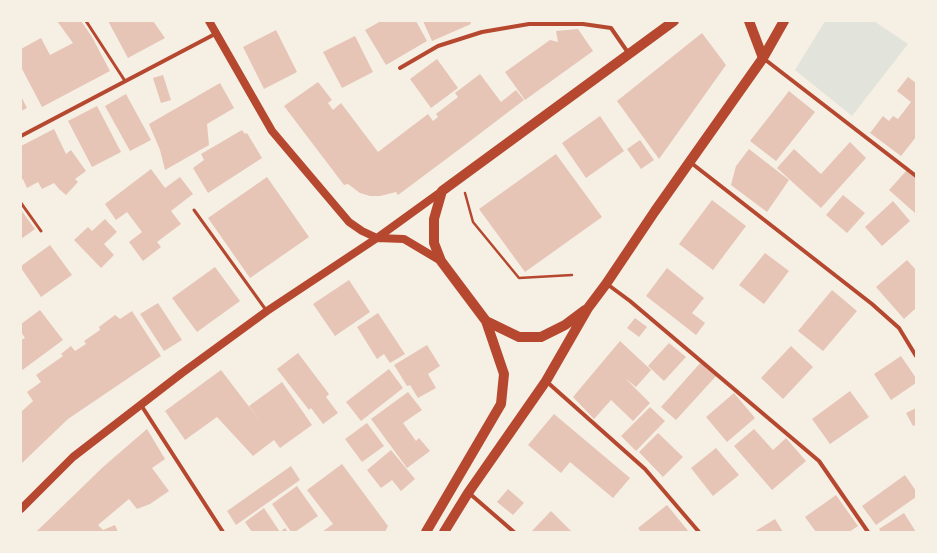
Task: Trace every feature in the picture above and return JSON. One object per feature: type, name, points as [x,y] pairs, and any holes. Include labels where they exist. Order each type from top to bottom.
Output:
[{"type":"main road","points":[[209,21],[215,34],[272,131],[349,222],[362,231],[377,238],[404,239],[441,261]]},
{"type":"main road","points":[[21,509],[73,457],[182,373],[267,312],[377,238],[674,21]]},
{"type":"main road","points":[[749,21],[763,58]]},
{"type":"main road","points":[[444,532],[468,493],[546,381],[588,308],[763,58],[784,21]]},
{"type":"main road","points":[[426,532],[501,404],[504,374],[486,321],[441,261],[434,243],[434,219],[442,191]]},
{"type":"main road","points":[[486,321],[519,337],[541,337],[565,325],[588,308]]},
{"type":"street","points":[[400,68],[438,46],[482,32],[529,24],[582,22],[611,28],[629,54]]},
{"type":"street","points":[[21,136],[215,34]]},
{"type":"street","points":[[763,58],[916,176]]},
{"type":"street","points":[[690,162],[872,304],[899,328],[916,356]]},
{"type":"street","points":[[606,284],[630,301],[819,461],[868,532]]},
{"type":"street","points":[[546,381],[644,469],[699,532]]},
{"type":"street","points":[[141,404],[221,531]]},
{"type":"street","points":[[468,493],[514,532]]},
{"type":"lane","points":[[86,21],[125,81]]},
{"type":"lane","points":[[21,202],[41,231]]},
{"type":"lane","points":[[194,210],[267,312]]},
{"type":"path","points":[[465,193],[473,222],[519,278],[572,275]]},
{"type":"shaded area","points":[[825,21],[874,21],[908,44],[852,116],[795,70]]},
{"type":"building","points":[[57,21],[81,21],[92,37],[110,71],[42,107],[21,67],[21,49],[41,38],[50,55],[73,43]]},
{"type":"building","points":[[108,21],[153,21],[165,38],[128,58]]},
{"type":"building","points":[[381,21],[416,21],[427,41],[386,65],[365,30]]},
{"type":"building","points":[[423,21],[470,21],[471,24],[432,41]]},
{"type":"building","points":[[578,29],[593,51],[525,100],[505,72],[550,40],[558,42],[556,31]]},
{"type":"building","points":[[276,30],[297,72],[264,89],[243,47]]},
{"type":"building","points":[[702,33],[726,65],[659,159],[617,101]]},
{"type":"building","points":[[355,36],[373,72],[342,88],[323,52]]},
{"type":"building","points":[[437,59],[458,88],[431,108],[410,79]]},
{"type":"building","points":[[480,74],[501,102],[516,90],[524,100],[398,195],[396,192],[380,196],[370,196],[360,193],[348,184],[344,185],[284,106],[318,82],[332,100],[328,103],[333,110],[341,103],[378,152],[428,114],[433,121],[438,117],[436,114],[458,97],[455,93]]},
{"type":"building","points":[[163,75],[171,100],[161,103],[153,78]]},
{"type":"building","points":[[908,77],[916,83],[916,137],[901,156],[870,133],[883,116],[889,121],[893,116],[898,119],[911,102],[897,91]]},
{"type":"building","points":[[220,83],[234,108],[207,124],[209,145],[165,170],[160,150],[149,124]]},
{"type":"building","points":[[789,91],[815,112],[776,161],[750,141]]},
{"type":"building","points":[[126,94],[151,140],[130,151],[105,106]]},
{"type":"building","points":[[21,96],[27,108],[21,111]]},
{"type":"building","points":[[97,106],[121,152],[92,167],[68,121]]},
{"type":"building","points":[[600,116],[624,151],[586,178],[562,143]]},
{"type":"building","points":[[54,129],[66,154],[71,150],[86,171],[75,179],[78,182],[66,195],[54,183],[42,189],[38,182],[27,188],[23,179],[21,180],[21,146]]},
{"type":"building","points":[[242,130],[245,134],[247,133],[262,158],[208,193],[193,168],[204,160],[201,154]]},
{"type":"building","points":[[640,140],[654,160],[641,169],[627,149]]},
{"type":"building","points":[[850,142],[866,158],[821,208],[777,168],[794,149],[821,174]]},
{"type":"building","points":[[749,149],[789,180],[767,212],[731,185],[736,166]]},
{"type":"building","points":[[556,154],[602,217],[525,272],[479,209]]},
{"type":"building","points":[[151,169],[165,188],[180,177],[193,194],[171,211],[181,224],[157,242],[161,247],[143,261],[129,242],[142,232],[127,212],[116,220],[105,204]]},
{"type":"building","points":[[907,170],[916,178],[915,213],[889,190]]},
{"type":"building","points":[[267,177],[309,237],[250,278],[208,218]]},
{"type":"building","points":[[843,195],[865,213],[847,233],[826,215]]},
{"type":"building","points":[[712,200],[746,226],[713,270],[679,244]]},
{"type":"building","points":[[893,201],[910,221],[882,246],[865,227]]},
{"type":"building","points":[[21,210],[35,229],[21,239]]},
{"type":"building","points":[[105,219],[117,232],[104,244],[114,255],[101,268],[74,240],[88,227],[92,231]]},
{"type":"building","points":[[50,245],[72,275],[41,297],[21,266]]},
{"type":"building","points":[[765,253],[789,271],[764,304],[739,285]]},
{"type":"building","points":[[907,260],[916,270],[916,308],[904,319],[876,287]]},
{"type":"building","points":[[215,267],[240,301],[197,332],[172,298]]},
{"type":"building","points":[[667,268],[704,298],[692,313],[705,323],[696,335],[646,296]]},
{"type":"building","points":[[349,280],[370,312],[335,336],[313,304]]},
{"type":"building","points":[[832,290],[857,311],[823,351],[798,331]]},
{"type":"building","points":[[158,303],[182,340],[164,351],[140,314]]},
{"type":"building","points":[[40,310],[63,340],[21,371],[21,340],[25,338],[21,332],[21,324]]},
{"type":"building","points":[[132,311],[161,356],[68,419],[21,464],[21,412],[33,401],[27,392],[41,382],[36,375],[63,356],[61,354],[71,346],[75,351],[86,344],[84,341],[100,330],[99,327],[115,315],[120,319]]},
{"type":"building","points":[[378,313],[405,354],[390,363],[384,354],[377,359],[357,327]]},
{"type":"building","points":[[635,318],[647,327],[639,337],[627,328]]},
{"type":"building","points":[[620,341],[651,370],[636,387],[625,378],[650,403],[633,421],[611,400],[594,419],[573,397]]},
{"type":"building","points":[[669,343],[686,357],[664,381],[648,366]]},
{"type":"building","points":[[427,345],[440,366],[428,374],[436,388],[418,398],[410,385],[407,386],[394,365]]},
{"type":"building","points":[[791,346],[813,367],[783,399],[761,378]]},
{"type":"building","points":[[298,353],[329,394],[326,397],[338,413],[323,424],[311,408],[309,410],[277,369]]},
{"type":"building","points":[[901,356],[916,378],[916,383],[891,400],[874,374]]},
{"type":"building","points":[[702,361],[717,375],[676,420],[661,407]]},
{"type":"building","points":[[389,369],[403,388],[361,421],[346,402]]},
{"type":"building","points":[[221,370],[260,421],[249,406],[282,382],[312,425],[280,448],[274,440],[253,456],[217,417],[185,440],[165,411]]},
{"type":"building","points":[[850,391],[869,417],[830,444],[812,419]]},
{"type":"building","points":[[408,392],[422,410],[403,423],[416,441],[419,438],[430,451],[407,468],[371,419]]},
{"type":"building","points":[[734,393],[755,418],[727,442],[706,417]]},
{"type":"building","points":[[650,407],[665,421],[636,451],[621,436]]},
{"type":"building","points":[[916,408],[916,425],[913,426],[906,413]]},
{"type":"building","points":[[554,414],[630,478],[613,498],[570,462],[561,473],[528,445]]},
{"type":"building","points":[[367,423],[384,446],[362,462],[345,439]]},
{"type":"building","points":[[147,429],[165,459],[152,468],[169,491],[150,504],[137,509],[129,499],[98,525],[103,530],[115,525],[118,532],[36,532],[103,467]]},
{"type":"building","points":[[754,429],[773,450],[786,438],[806,461],[772,490],[734,446]]},
{"type":"building","points":[[658,433],[683,457],[663,477],[639,452]]},
{"type":"building","points":[[716,448],[739,475],[713,496],[691,468]]},
{"type":"building","points":[[391,450],[415,479],[401,491],[392,480],[381,488],[367,470]]},
{"type":"building","points":[[342,464],[388,526],[385,532],[322,532],[333,524],[307,490]]},
{"type":"building","points":[[291,466],[300,480],[236,525],[227,511]]},
{"type":"building","points":[[905,475],[916,491],[916,497],[876,525],[862,506]]},
{"type":"building","points":[[297,486],[318,516],[295,532],[291,532],[272,504]]},
{"type":"building","points":[[508,489],[524,503],[513,515],[497,502]]},
{"type":"building","points":[[836,495],[858,526],[849,532],[816,532],[805,517]]},
{"type":"building","points":[[667,505],[689,532],[641,532],[638,528]]},
{"type":"building","points":[[264,508],[280,532],[252,532],[245,522]]},
{"type":"building","points":[[551,511],[572,532],[531,532]]},
{"type":"building","points":[[904,513],[916,532],[881,532],[879,529]]},
{"type":"building","points":[[775,519],[783,532],[754,532]]},
{"type":"building","points":[[285,528],[288,532],[280,532]]}]
